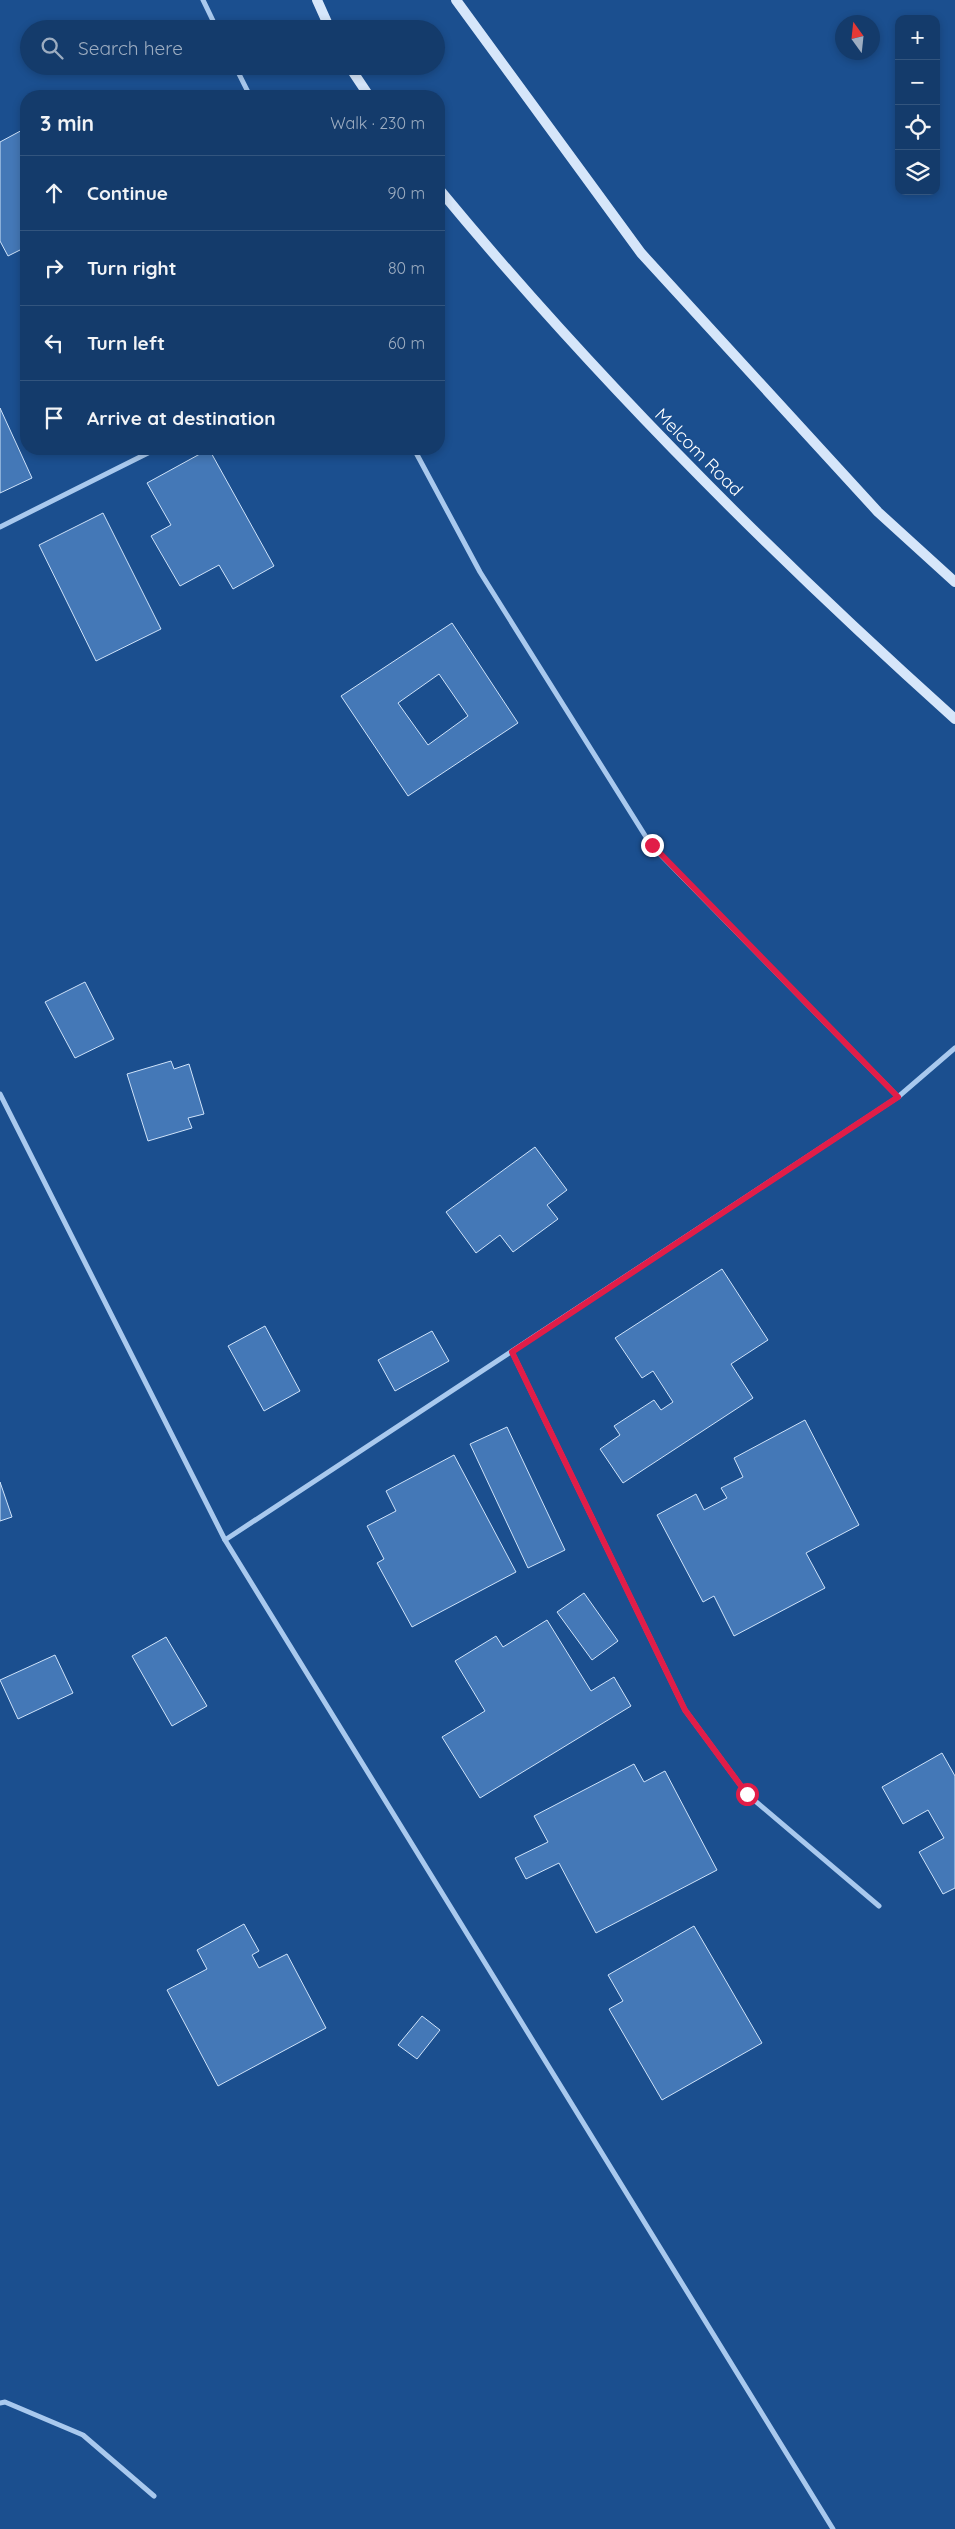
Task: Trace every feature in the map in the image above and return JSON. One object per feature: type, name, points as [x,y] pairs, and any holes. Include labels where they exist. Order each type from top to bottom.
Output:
[{"type":"main road","points":[[317,0],[326,20]]},
{"type":"main road","points":[[456,0],[641,253],[878,512],[955,582]]},
{"type":"main road","points":[[355,75],[366,90]]},
{"type":"main road","name":"Melcom Road","points":[[445,196],[514,280],[630,407],[853,628],[955,719]]},
{"type":"street","points":[[203,0],[213,20]]},
{"type":"street","points":[[240,75],[247,90]]},
{"type":"street","points":[[0,527],[144,455]]},
{"type":"street","points":[[417,455],[480,572],[652,845],[898,1097]]},
{"type":"street","points":[[225,1540],[898,1097],[955,1048]]},
{"type":"street","points":[[0,1094],[225,1540],[833,2529]]},
{"type":"street","points":[[512,1352],[685,1710],[747,1794],[878,1906]]},
{"type":"street","points":[[0,2403],[5,2402],[84,2434],[154,2496]]},
{"type":"building","points":[[20,131],[20,250],[8,256],[0,241],[0,142]]},
{"type":"building","points":[[0,408],[32,478],[0,493]]},
{"type":"building","points":[[198,455],[212,455],[274,566],[233,589],[219,565],[180,586],[151,536],[171,525],[147,483]]},
{"type":"building","points":[[103,513],[161,629],[96,661],[39,545]]},
{"type":"building","points":[[452,623],[518,723],[408,796],[341,696]],"holes":[[[439,674],[468,716],[428,745],[398,703]]]},
{"type":"building","points":[[85,982],[114,1039],[75,1058],[45,1002]]},
{"type":"building","points":[[171,1061],[174,1069],[189,1064],[204,1114],[188,1118],[192,1128],[148,1141],[127,1074]]},
{"type":"building","points":[[535,1147],[567,1190],[547,1205],[558,1219],[513,1252],[500,1235],[476,1253],[446,1212]]},
{"type":"building","points":[[722,1269],[768,1340],[731,1364],[753,1398],[623,1483],[600,1449],[620,1435],[614,1426],[654,1400],[661,1410],[673,1402],[653,1371],[642,1378],[615,1338]]},
{"type":"building","points":[[265,1326],[300,1391],[264,1411],[228,1346]]},
{"type":"building","points":[[432,1331],[449,1361],[395,1391],[378,1360]]},
{"type":"building","points":[[805,1420],[859,1525],[806,1553],[825,1588],[734,1636],[714,1596],[703,1602],[657,1515],[696,1494],[704,1510],[727,1498],[721,1488],[743,1477],[734,1458]]},
{"type":"building","points":[[507,1427],[565,1550],[528,1568],[470,1444]]},
{"type":"building","points":[[454,1455],[516,1572],[412,1627],[377,1563],[384,1559],[367,1526],[396,1511],[386,1491]]},
{"type":"building","points":[[0,1482],[12,1517],[0,1521]]},
{"type":"building","points":[[584,1593],[618,1641],[592,1660],[557,1612]]},
{"type":"building","points":[[547,1620],[591,1691],[614,1677],[631,1706],[480,1798],[442,1737],[485,1711],[455,1661],[496,1636],[503,1647]]},
{"type":"building","points":[[166,1637],[207,1706],[172,1726],[132,1656]]},
{"type":"building","points":[[55,1655],[73,1693],[18,1719],[0,1680]]},
{"type":"building","points":[[942,1753],[955,1776],[955,1888],[943,1894],[919,1852],[944,1838],[928,1810],[903,1824],[882,1787]]},
{"type":"building","points":[[634,1764],[644,1782],[665,1771],[717,1870],[596,1933],[559,1863],[526,1879],[515,1858],[548,1842],[534,1816]]},
{"type":"building","points":[[244,1924],[259,1951],[252,1955],[259,1968],[287,1954],[326,2028],[218,2086],[167,1990],[207,1969],[197,1950]]},
{"type":"building","points":[[694,1926],[762,2043],[662,2100],[609,2009],[623,2001],[608,1975]]},
{"type":"building","points":[[422,2016],[440,2030],[417,2059],[398,2045]]},
{"type":"route","points":[[652,845],[898,1097],[512,1352],[685,1710],[747,1794]]}]
